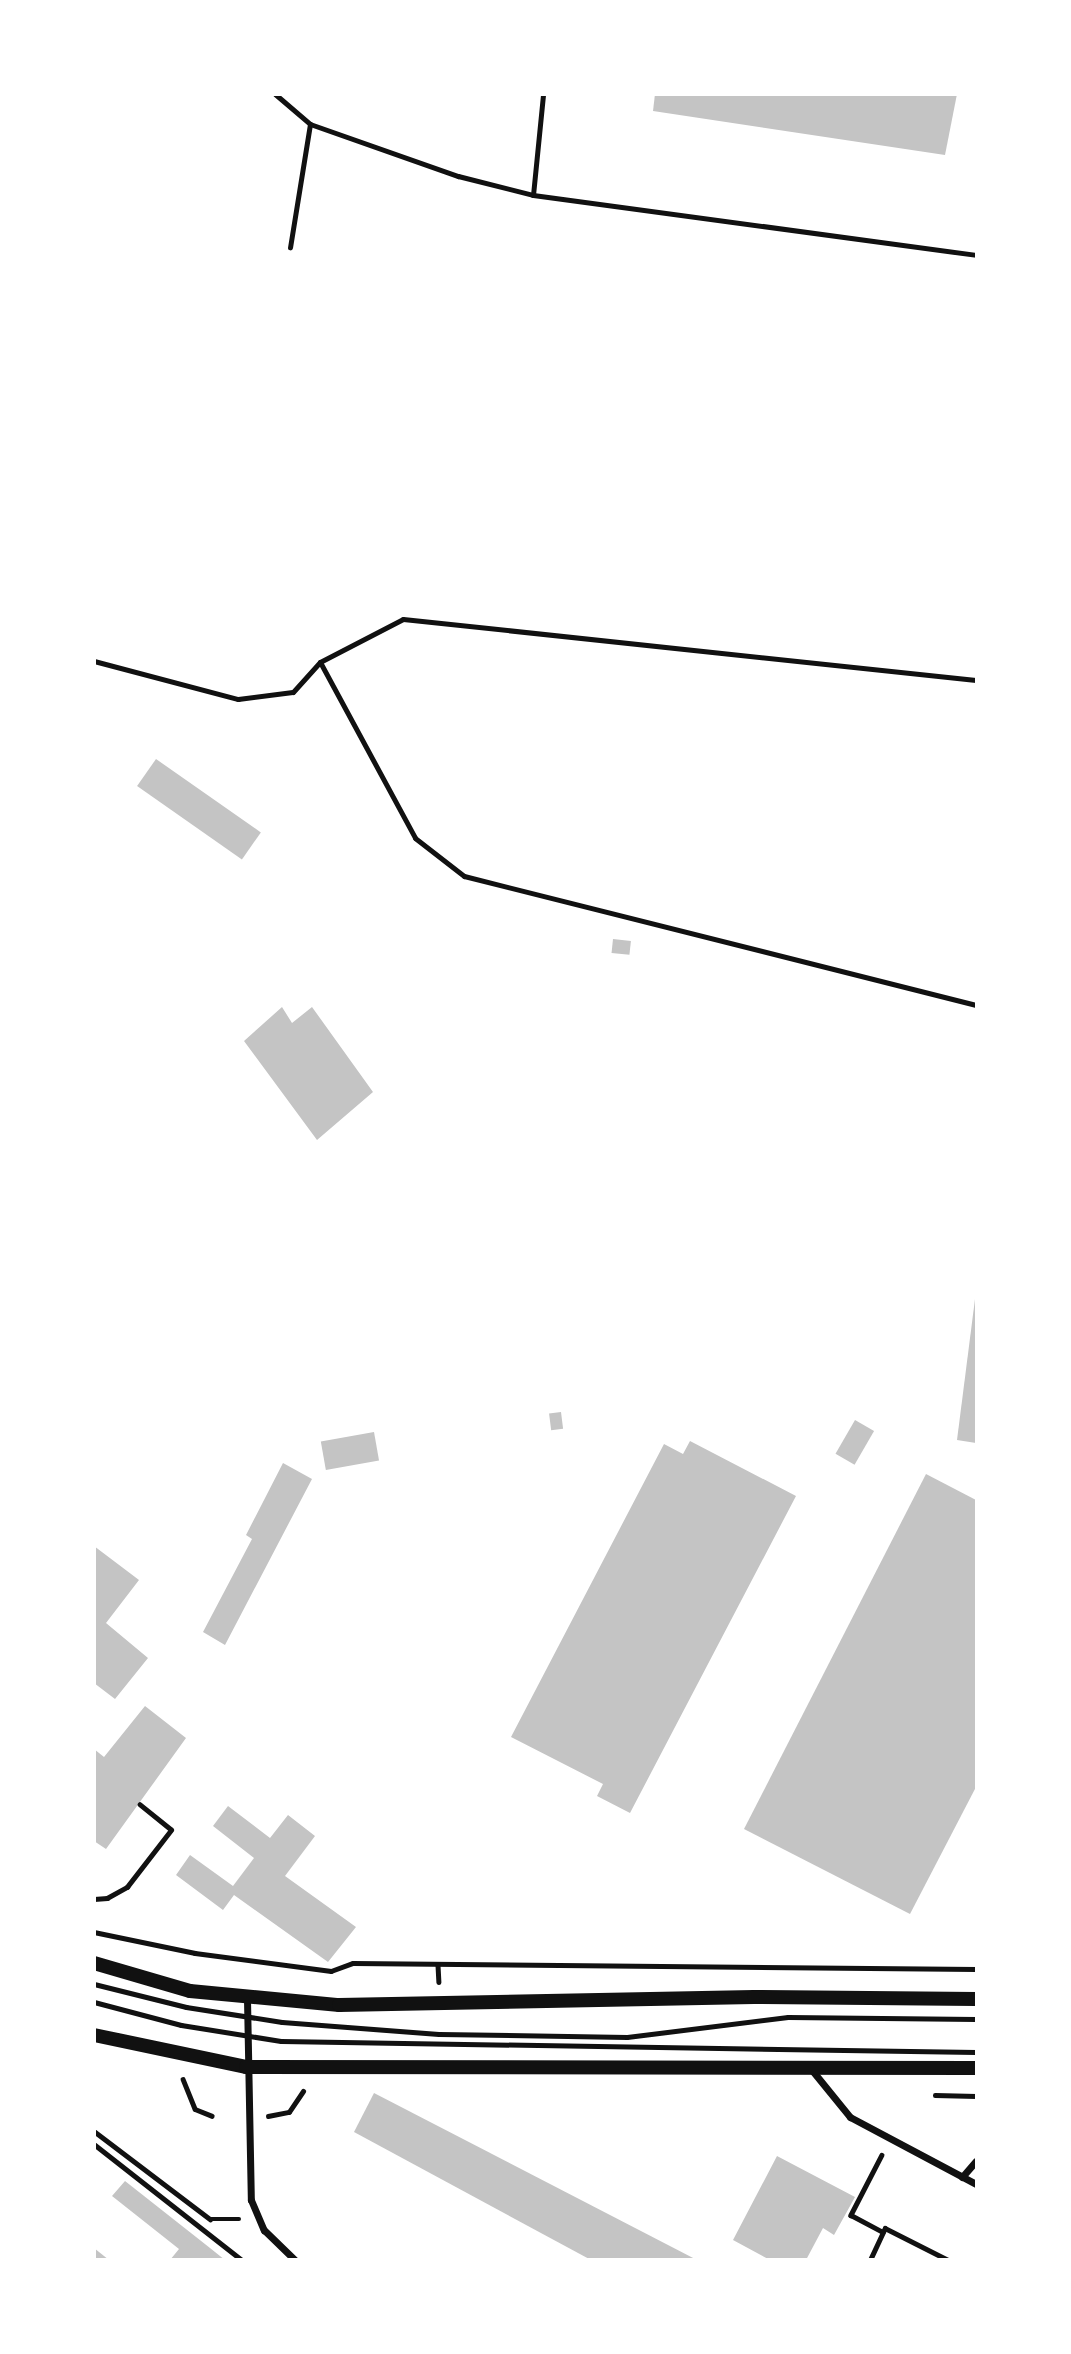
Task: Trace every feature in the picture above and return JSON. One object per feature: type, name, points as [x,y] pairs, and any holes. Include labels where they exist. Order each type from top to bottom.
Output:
[{"type":"main road","points":[[94,1963],[190,1991],[247,1999],[339,2005],[754,1997],[976,1999]]},
{"type":"main road","points":[[94,2035],[246,2067],[976,2068]]},
{"type":"street","points":[[247,1999],[246,2067],[251,2200],[257,2219],[295,2259]]},
{"type":"street","points":[[809,2066],[850,2117],[976,2184]]},
{"type":"street","points":[[962,2176],[976,2161]]},
{"type":"lane","points":[[275,94],[310,124],[458,176],[533,195],[976,255]]},
{"type":"lane","points":[[533,195],[543,94]]},
{"type":"lane","points":[[290,247],[310,124]]},
{"type":"lane","points":[[94,661],[238,699],[293,692],[320,663],[403,619],[976,680]]},
{"type":"lane","points":[[320,663],[415,838],[464,876],[976,1005]]},
{"type":"lane","points":[[94,1984],[186,2007],[371,2031],[627,2037],[788,2017],[976,2019]]},
{"type":"lane","points":[[94,2002],[246,2037],[398,2046],[976,2052]]},
{"type":"path","points":[[94,1899],[107,1898],[127,1887],[171,1830],[140,1805]]},
{"type":"path","points":[[94,1932],[195,1953],[331,1971],[353,1963],[976,1969]]},
{"type":"path","points":[[310,1977],[337,1978]]},
{"type":"path","points":[[180,2076],[189,2086],[195,2109],[212,2116]]},
{"type":"path","points":[[94,2131],[210,2219],[257,2219]]},
{"type":"path","points":[[883,2232],[851,2215],[891,2139]]},
{"type":"path","points":[[94,2144],[242,2259]]},
{"type":"path","points":[[870,2259],[885,2228],[948,2259]]},
{"type":"building","points":[[655,94],[957,94],[945,155],[653,111]]},
{"type":"building","points":[[156,759],[261,832],[242,859],[137,786]]},
{"type":"building","points":[[613,939],[631,941],[629,955],[612,953]]},
{"type":"building","points":[[282,1007],[292,1023],[312,1007],[373,1092],[317,1140],[244,1041]]},
{"type":"building","points":[[976,1299],[976,1443],[957,1440]]},
{"type":"building","points":[[561,1412],[563,1429],[551,1430],[549,1413]]},
{"type":"building","points":[[855,1420],[874,1431],[855,1465],[836,1454]]},
{"type":"building","points":[[374,1432],[379,1461],[326,1470],[321,1441]]},
{"type":"building","points":[[690,1441],[796,1496],[630,1813],[597,1796],[603,1784],[511,1737],[664,1444],[683,1454]]},
{"type":"building","points":[[283,1463],[312,1479],[225,1645],[203,1632],[252,1539],[246,1535]]},
{"type":"building","points":[[926,1474],[976,1500],[976,1787],[910,1914],[744,1829]]},
{"type":"building","points":[[94,1546],[139,1580],[106,1623],[148,1658],[115,1699],[94,1683]]},
{"type":"building","points":[[145,1706],[186,1738],[106,1849],[94,1841],[94,1749],[104,1757]]},
{"type":"building","points":[[228,1806],[270,1838],[288,1815],[315,1836],[285,1876],[356,1927],[328,1962],[234,1895],[223,1910],[176,1875],[190,1855],[233,1886],[254,1858],[213,1826]]},
{"type":"building","points":[[374,2093],[697,2260],[591,2260],[354,2132]]},
{"type":"building","points":[[777,2156],[855,2197],[834,2235],[823,2228],[806,2260],[770,2260],[733,2240]]},
{"type":"building","points":[[125,2181],[225,2260],[170,2260],[179,2249],[112,2196]]},
{"type":"building","points":[[94,2248],[109,2260],[94,2260]]}]
